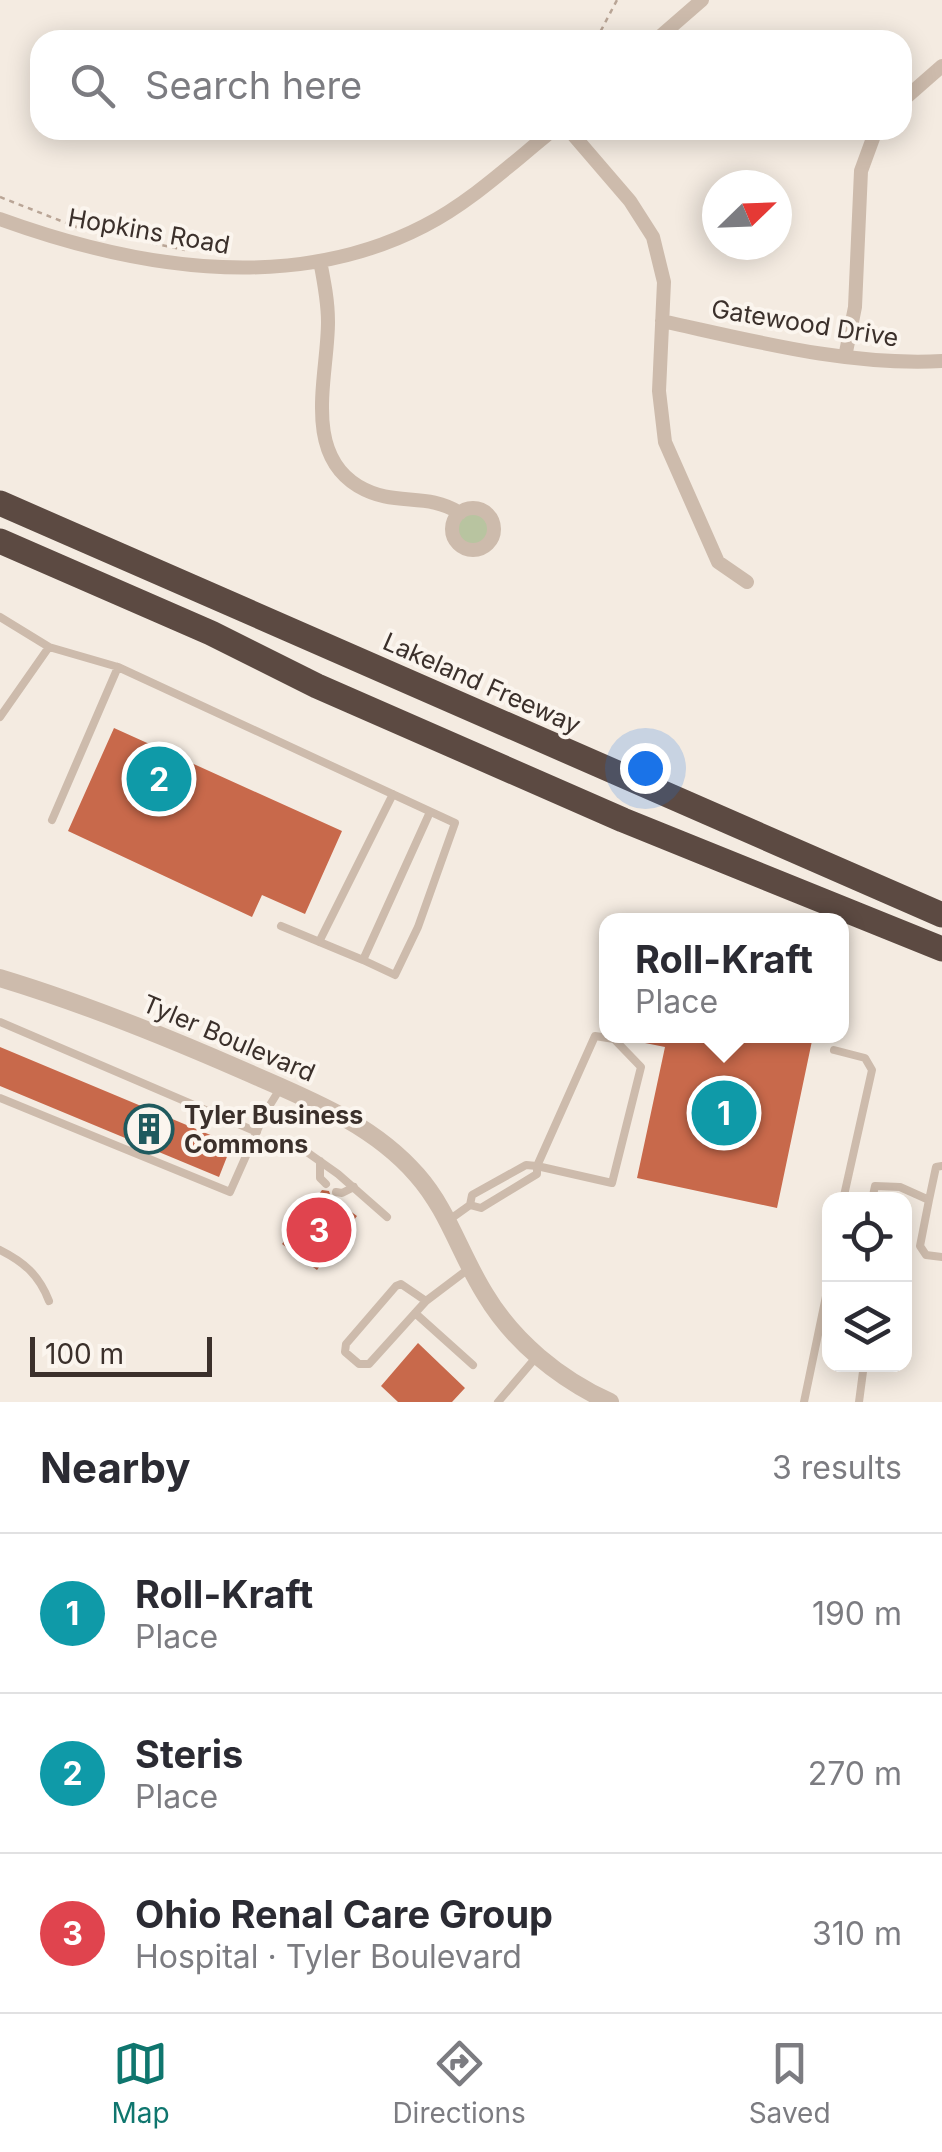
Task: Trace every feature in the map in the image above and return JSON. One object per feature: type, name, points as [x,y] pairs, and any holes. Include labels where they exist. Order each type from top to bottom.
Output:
[{"type":"highway","name":"Lakeland Freeway","points":[[0,503],[942,916]]},
{"type":"highway","points":[[0,540],[211,633],[317,686],[623,820],[942,949]]},
{"type":"street","points":[[668,30],[702,0]]},
{"type":"street","points":[[912,93],[942,66]]},
{"type":"street","name":"Hopkins Road","points":[[0,219],[89,246],[201,267],[240,270],[320,261],[426,225],[541,140]]},
{"type":"street","points":[[578,140],[630,201],[654,238],[664,282],[659,391],[666,442],[718,562],[747,582]]},
{"type":"street","points":[[845,358],[856,307],[861,171],[872,140]]},
{"type":"street","points":[[320,261],[328,323],[322,413],[329,451],[343,474],[374,494],[394,501],[432,500],[460,513]]},
{"type":"street","name":"Gatewood Drive","points":[[662,320],[845,358],[897,363],[942,361]]},
{"type":"street","name":"Tyler Boulevard","points":[[0,978],[85,1004],[281,1087],[374,1134],[416,1173],[449,1220],[486,1295],[522,1342],[556,1371],[610,1402]]},
{"type":"lane","points":[[0,617],[50,647],[118,666],[455,823],[396,975],[281,926]]},
{"type":"lane","points":[[0,718],[50,647]]},
{"type":"lane","points":[[52,820],[118,666]]},
{"type":"lane","points":[[320,942],[393,794]]},
{"type":"lane","points":[[363,960],[430,812]]},
{"type":"lane","points":[[0,1022],[257,1132]]},
{"type":"lane","points":[[470,1205],[481,1208],[538,1174],[537,1166],[595,1036],[599,1037]]},
{"type":"lane","points":[[449,1220],[470,1205],[472,1196],[526,1165],[612,1183],[641,1067],[617,1043]]},
{"type":"lane","points":[[834,1050],[865,1058],[872,1070],[845,1192]]},
{"type":"lane","points":[[0,1098],[230,1192],[281,1087]]},
{"type":"lane","points":[[304,1150],[387,1216]]},
{"type":"lane","points":[[320,1160],[320,1178],[326,1184]]},
{"type":"lane","points":[[942,1166],[936,1166],[920,1246],[926,1255],[942,1257]]},
{"type":"lane","points":[[874,1192],[875,1186],[900,1187],[911,1192]]},
{"type":"lane","points":[[336,1192],[354,1187]]},
{"type":"lane","points":[[912,1193],[928,1200]]},
{"type":"lane","points":[[0,1250],[29,1268],[49,1300]]},
{"type":"lane","points":[[426,1301],[401,1284],[396,1286],[346,1344],[345,1352],[358,1364],[369,1364],[426,1301],[470,1267]]},
{"type":"lane","points":[[804,1402],[829,1282]]},
{"type":"lane","points":[[415,1313],[473,1366]]},
{"type":"lane","points":[[498,1402],[538,1355]]},
{"type":"lane","points":[[859,1402],[863,1372]]},
{"type":"path","points":[[601,30],[617,0]]},
{"type":"path","points":[[0,197],[79,228],[190,250]]},
{"type":"green space","points":[[473,514],[484,518],[488,529],[484,540],[473,544],[462,540],[458,529],[462,518]]},
{"type":"building","points":[[114,728],[342,831],[305,914],[262,895],[252,917],[68,831]]},
{"type":"building","points":[[645,1043],[812,1043],[777,1208],[637,1178],[665,1047]]},
{"type":"building","name":"Tyler Business Commons","points":[[0,1047],[232,1144],[219,1177],[0,1086]]},
{"type":"building","points":[[322,1190],[329,1191],[331,1197],[357,1216],[317,1270],[282,1244]]},
{"type":"building","points":[[418,1343],[465,1388],[452,1402],[398,1402],[381,1386]]},
{"type":"place","name":"Steris","points":[[159,779]]},
{"type":"place","name":"Roll-Kraft","points":[[724,1113]]},
{"type":"place","name":"Tyler Business Commons","points":[[149,1129]]},
{"type":"place","name":"Ohio Renal Care Group","points":[[319,1230]]}]
